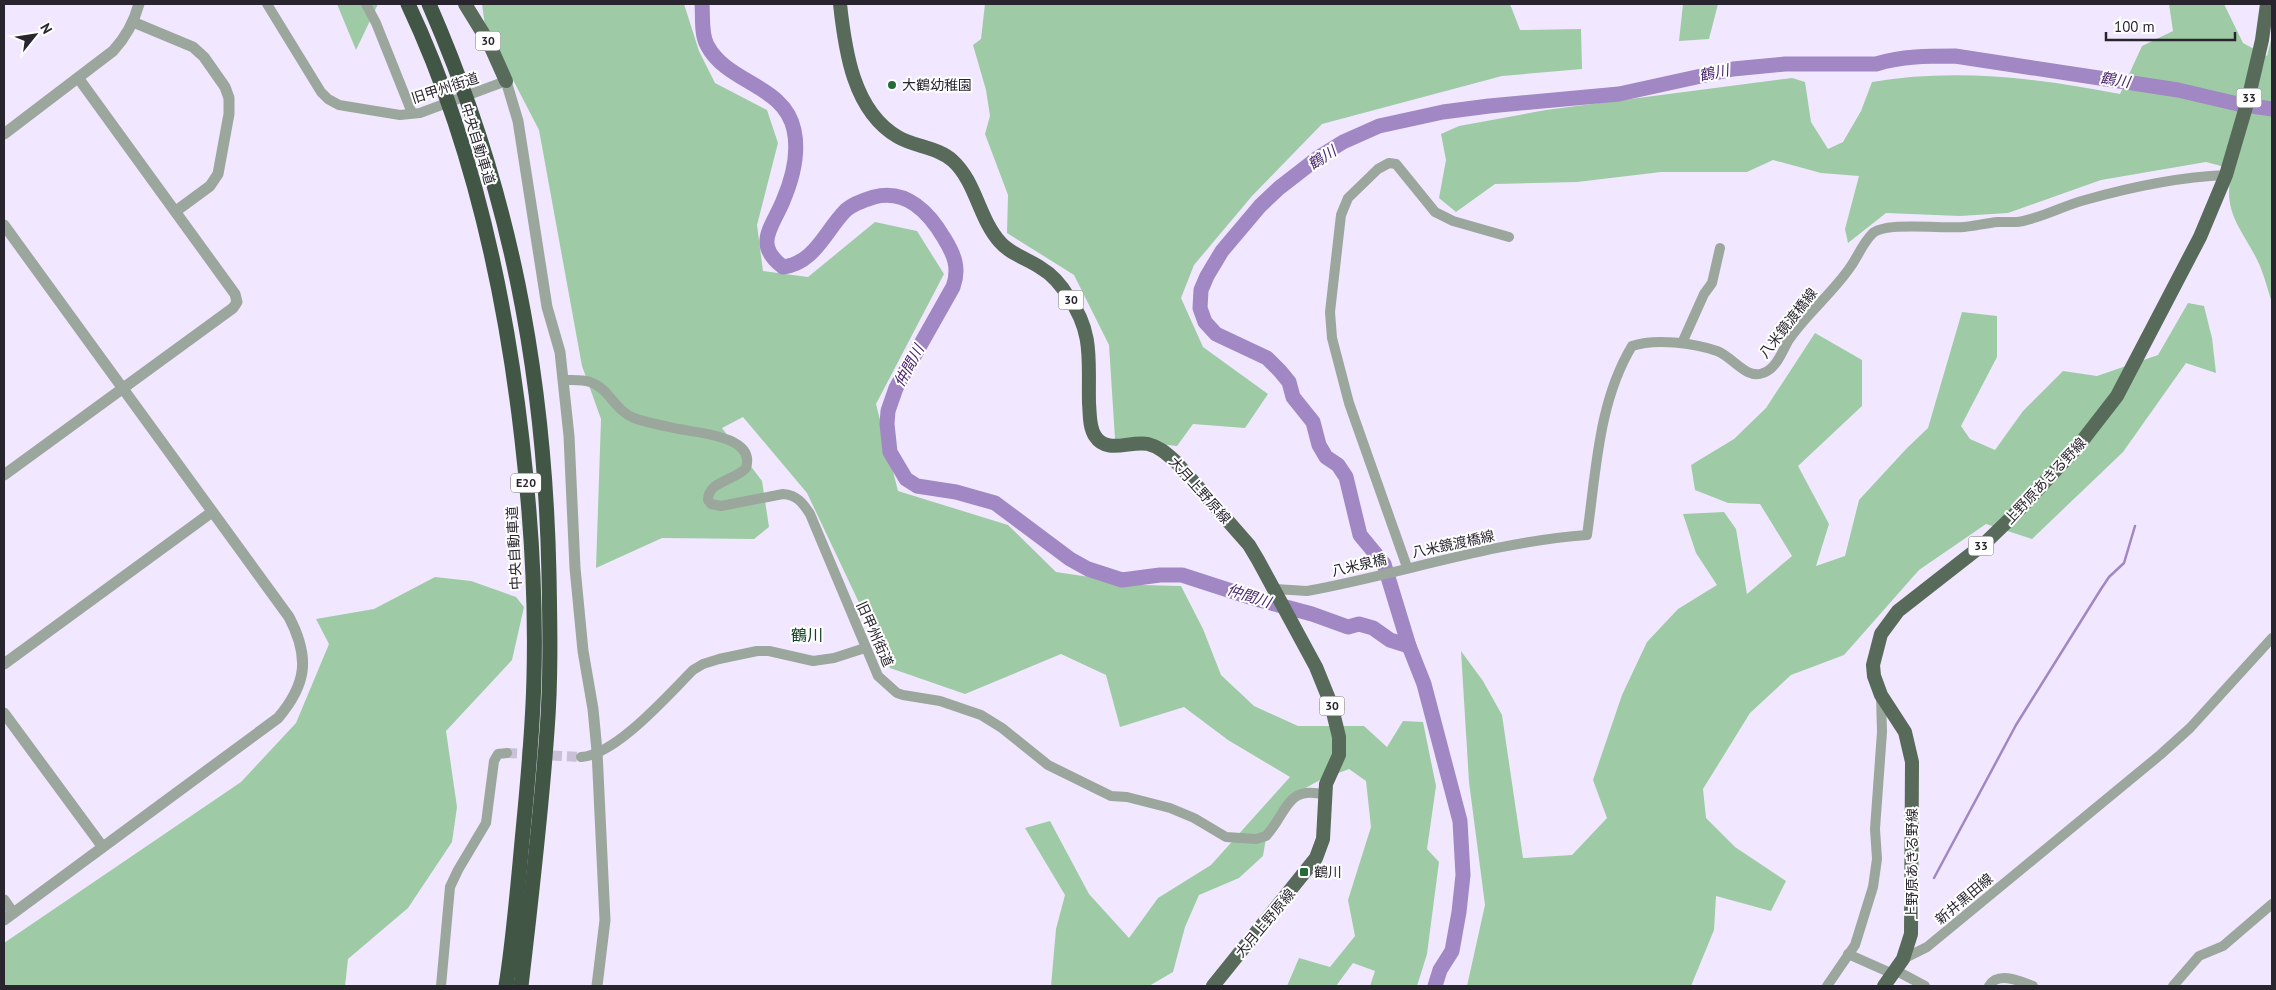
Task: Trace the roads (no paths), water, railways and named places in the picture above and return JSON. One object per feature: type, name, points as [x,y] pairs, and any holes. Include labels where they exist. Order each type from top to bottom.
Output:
[{"type":"highway","name":"中央自動車道","points":[[408,4],[446,96],[467,162],[488,239],[508,332],[525,470],[533,578],[534,677],[529,770],[516,909],[514,982]]},
{"type":"highway","name":"中央自動車道","points":[[430,4],[468,100],[507,228],[526,321],[540,423],[548,527],[551,623],[548,730],[530,921],[514,982]]},
{"type":"main road","name":"30","points":[[465,4],[489,43],[506,81]]},
{"type":"main road","name":"大月上野原線","points":[[840,4],[854,82],[859,95],[871,111],[897,137],[942,154],[952,160],[964,174],[991,232],[1001,244],[1042,268],[1053,277],[1080,314],[1086,328],[1088,342],[1090,415],[1095,436],[1106,445],[1146,444],[1165,452],[1248,545],[1276,592],[1324,687],[1339,737],[1339,755],[1328,775],[1325,795],[1324,839],[1316,858],[1213,986]]},
{"type":"main road","name":"上野原あきる野線","points":[[1884,986],[1897,968],[1911,934],[1912,762],[1905,732],[1881,695],[1874,676],[1873,665],[1881,634],[1898,611],[1985,543],[2015,514],[2102,417],[2117,396],[2200,237],[2226,175],[2262,40],[2267,4]]},
{"type":"street","points":[[4,134],[79,79],[113,51],[121,43],[133,22],[139,4]]},
{"type":"street","name":"旧甲州街道","points":[[267,4],[320,92],[328,99],[348,108],[400,115],[416,113],[506,81]]},
{"type":"street","points":[[366,4],[416,113]]},
{"type":"street","points":[[133,22],[193,47],[204,57],[225,87],[229,98],[229,114],[218,174],[210,186],[176,211]]},
{"type":"street","points":[[4,475],[233,308],[237,302],[235,294],[79,79]]},
{"type":"street","points":[[506,81],[518,121],[547,306],[560,352],[569,436],[575,568],[583,651],[593,709],[597,751],[605,920],[598,986]]},
{"type":"street","points":[[1408,568],[1349,403],[1332,338],[1332,284],[1341,215],[1348,198],[1378,169],[1389,163],[1396,164],[1435,212],[1453,221],[1509,237]]},
{"type":"street","name":"八米鏡渡橋線","points":[[1408,568],[1549,538],[1586,536],[1598,446],[1608,406],[1625,358],[1632,346],[1642,343],[1682,343],[1719,351],[1745,371],[1762,374],[1778,360],[1800,326],[1850,267],[1872,234],[1879,229],[1895,227],[1928,229],[1964,227],[1997,222],[2017,222],[2084,200],[2136,187],[2192,176],[2226,175]]},
{"type":"street","points":[[4,225],[289,617],[298,634],[303,652],[301,680],[295,696],[278,718],[8,916],[4,900]]},
{"type":"street","points":[[1682,343],[1704,294],[1712,284],[1720,248]]},
{"type":"street","name":"旧甲州街道","points":[[563,380],[589,381],[596,384],[623,412],[633,418],[709,434],[731,441],[740,447],[746,457],[746,468],[710,491],[708,500],[711,504],[721,506],[783,494],[793,495],[799,500],[810,514],[878,676],[897,693],[940,701],[981,715],[1002,728],[1048,765],[1111,796],[1148,802],[1182,812],[1226,838],[1256,839],[1266,836],[1288,802],[1298,795],[1312,791],[1325,795]]},
{"type":"street","points":[[4,664],[212,512]]},
{"type":"street","name":"八米泉橋","points":[[1276,592],[1317,589],[1408,568]]},
{"type":"street","name":"新井黒田線","points":[[1897,968],[1927,947],[2190,728],[2272,638]]},
{"type":"street","points":[[581,757],[597,751],[633,730],[693,670],[703,664],[763,651],[813,661],[834,658],[865,648]]},
{"type":"street","points":[[1827,986],[1855,944],[1873,886],[1878,859],[1875,829],[1882,732],[1881,695]]},
{"type":"street","points":[[4,713],[102,846]]},
{"type":"street","points":[[441,986],[450,887],[486,823],[494,760],[498,754],[507,753]]},
{"type":"street","points":[[2173,986],[2199,956],[2223,946],[2272,904]]},
{"type":"street","points":[[1848,954],[1897,968],[1925,986]]},
{"type":"street","points":[[1989,986],[1994,980],[2002,978],[2031,986]]},
{"type":"waterway","name":"仲間川","points":[[702,4],[705,41],[716,58],[779,103],[788,115],[794,130],[796,148],[792,175],[768,235],[767,243],[774,259],[783,267],[803,259],[819,245],[846,210],[863,201],[886,195],[906,199],[915,204],[931,219],[951,250],[956,267],[953,287],[896,388],[888,411],[887,424],[890,452],[906,479],[917,486],[956,492],[995,503],[1070,559],[1088,569],[1122,580],[1160,575],[1182,575],[1256,599],[1312,614],[1348,627],[1359,624],[1373,628],[1390,640],[1409,646]]},
{"type":"waterway","name":"鶴川","points":[[1435,986],[1440,970],[1452,951],[1459,912],[1463,875],[1460,821],[1424,684],[1409,646],[1384,564],[1360,535],[1346,477],[1338,465],[1326,457],[1319,445],[1313,422],[1293,397],[1289,382],[1267,358],[1216,334],[1205,322],[1200,308],[1201,290],[1207,276],[1222,251],[1260,206],[1279,188],[1319,157],[1343,142],[1379,126],[1443,112],[1619,94],[1733,69],[1785,64],[1876,64],[1905,58],[1955,56],[2178,90],[2238,104],[2272,109]]},
{"type":"waterway","points":[[1934,878],[2016,725],[2101,589],[2109,577],[2124,563],[2135,526]]},
{"type":"tunnel","points":[[507,753],[581,757]]},
{"type":"place","name":"大鶴幼稚園","points":[[892,85]]},
{"type":"place","name":"鶴川","points":[[1304,872]]},
{"type":"district","name":"鶴川","points":[[807,635]]}]
